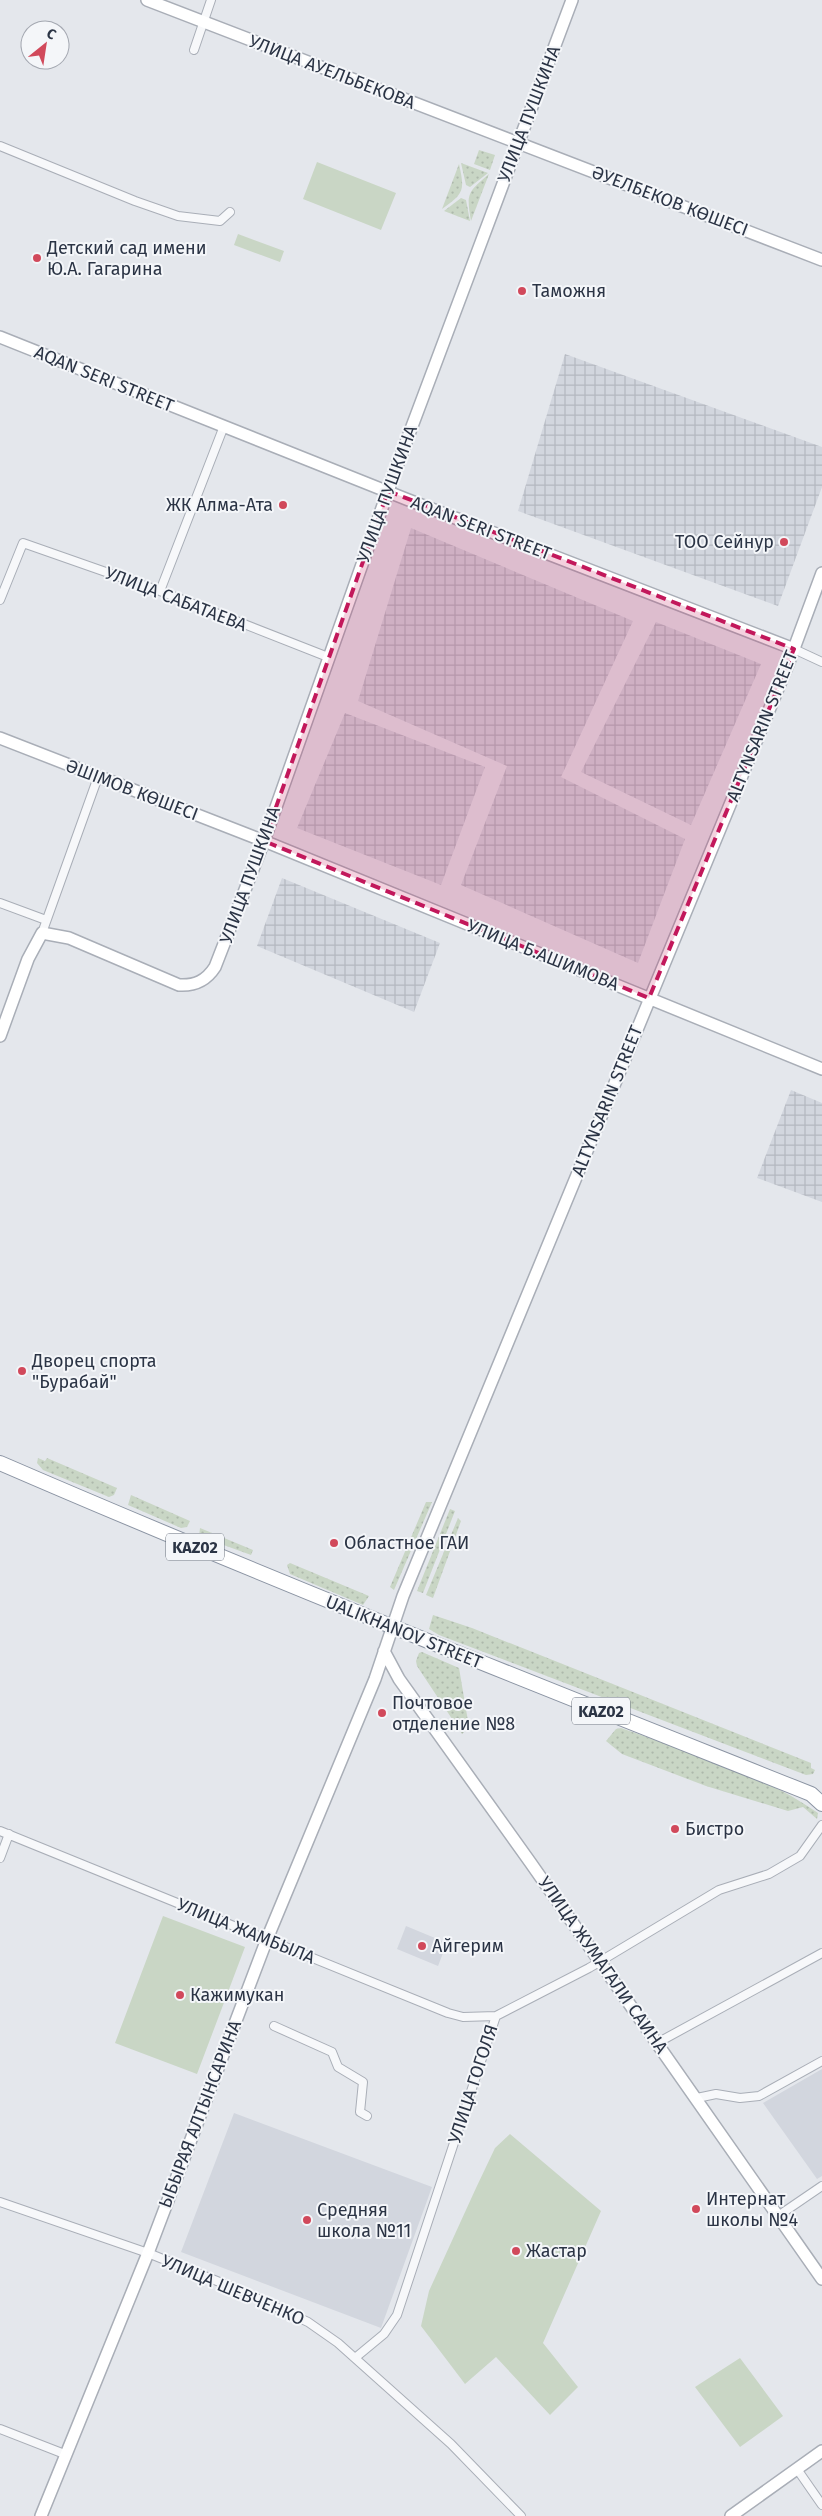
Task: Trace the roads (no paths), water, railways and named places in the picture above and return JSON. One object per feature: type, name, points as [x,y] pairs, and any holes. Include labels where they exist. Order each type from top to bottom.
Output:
[{"type":"highway","name":"UALIKHANOV STREET","points":[[0,1463],[152,1529],[391,1628],[817,1796],[822,1804]]},
{"type":"street","name":"УЛИЦА АУЕЛЬБЕКОВА","points":[[147,0],[518,144]]},
{"type":"street","points":[[194,50],[212,0]]},
{"type":"street","name":"УЛИЦА ПУШКИНА","points":[[42,933],[69,938],[172,983],[185,986],[198,983],[210,974],[217,961],[264,841],[388,491],[572,0]]},
{"type":"street","name":"ӘУЕЛБЕКОВ КӨШЕСІ","points":[[518,144],[659,196],[822,260]]},
{"type":"street","points":[[0,146],[135,201],[178,216],[220,221],[230,212]]},
{"type":"street","name":"AQAN SERI STREET","points":[[0,338],[794,649],[822,662]]},
{"type":"street","points":[[160,591],[224,426]]},
{"type":"street","name":"УЛИЦА САБАТАЕВА","points":[[0,600],[23,543],[160,591],[328,657]]},
{"type":"street","name":"ALTYNSARIN STREET","points":[[391,1628],[794,649],[822,573]]},
{"type":"street","name":"ӘШІМОВ КӨШЕСІ","points":[[0,738],[264,841]]},
{"type":"street","points":[[0,1036],[28,959],[42,933],[98,777]]},
{"type":"street","name":"УЛИЦА Б.АШИМОВА","points":[[264,841],[822,1068]]},
{"type":"street","points":[[0,903],[46,920]]},
{"type":"street","name":"ЫБЫРАЯ АЛТЫНСАРИНА","points":[[41,2516],[148,2253],[267,1939],[375,1679],[391,1628]]},
{"type":"street","name":"УЛИЦА ЖУМАГАЛИ САИНА","points":[[384,1650],[394,1672],[600,1960],[822,2279]]},
{"type":"street","name":"УЛИЦА ГОГОЛЯ","points":[[355,2358],[384,2334],[397,2315],[496,2016],[589,1968],[719,1890],[768,1874],[800,1856],[822,1825]]},
{"type":"street","name":"УЛИЦА ЖАМБЫЛА","points":[[0,1831],[448,2013],[463,2017],[496,2016]]},
{"type":"street","points":[[0,1858],[9,1834]]},
{"type":"street","points":[[657,2043],[822,1953]]},
{"type":"street","points":[[274,2026],[332,2052],[338,2067],[363,2082],[360,2112],[367,2116]]},
{"type":"street","points":[[697,2098],[716,2094],[740,2098],[759,2096],[822,2061]]},
{"type":"street","points":[[778,2216],[822,2186]]},
{"type":"street","name":"УЛИЦА ШЕВЧЕНКО","points":[[0,2202],[148,2253],[300,2318],[322,2331],[451,2444],[522,2516]]},
{"type":"street","points":[[0,2429],[67,2455]]},
{"type":"street","points":[[731,2516],[822,2451]]},
{"type":"street","points":[[797,2469],[822,2505]]},
{"type":"place","name":"Детский сад имени Ю.А. Гагарина","points":[[37,258]]},
{"type":"place","name":"Таможня","points":[[522,291]]},
{"type":"place","name":"ЖК Алма-Ата","points":[[283,505]]},
{"type":"place","name":"ТОО Сейнур","points":[[784,542]]},
{"type":"place","name":"Дворец спорта \"Бурабай\"","points":[[22,1371]]},
{"type":"place","name":"Областное ГАИ","points":[[334,1543]]},
{"type":"place","name":"Почтовое отделение №8","points":[[382,1713]]},
{"type":"place","name":"Бистро","points":[[675,1829]]},
{"type":"place","name":"Айгерим","points":[[422,1946]]},
{"type":"place","name":"Кажимукан","points":[[180,1995]]},
{"type":"place","name":"Интернат школы №4","points":[[696,2209]]},
{"type":"place","name":"Средняя школа №11","points":[[307,2220]]},
{"type":"place","name":"Жастар","points":[[516,2251]]}]
